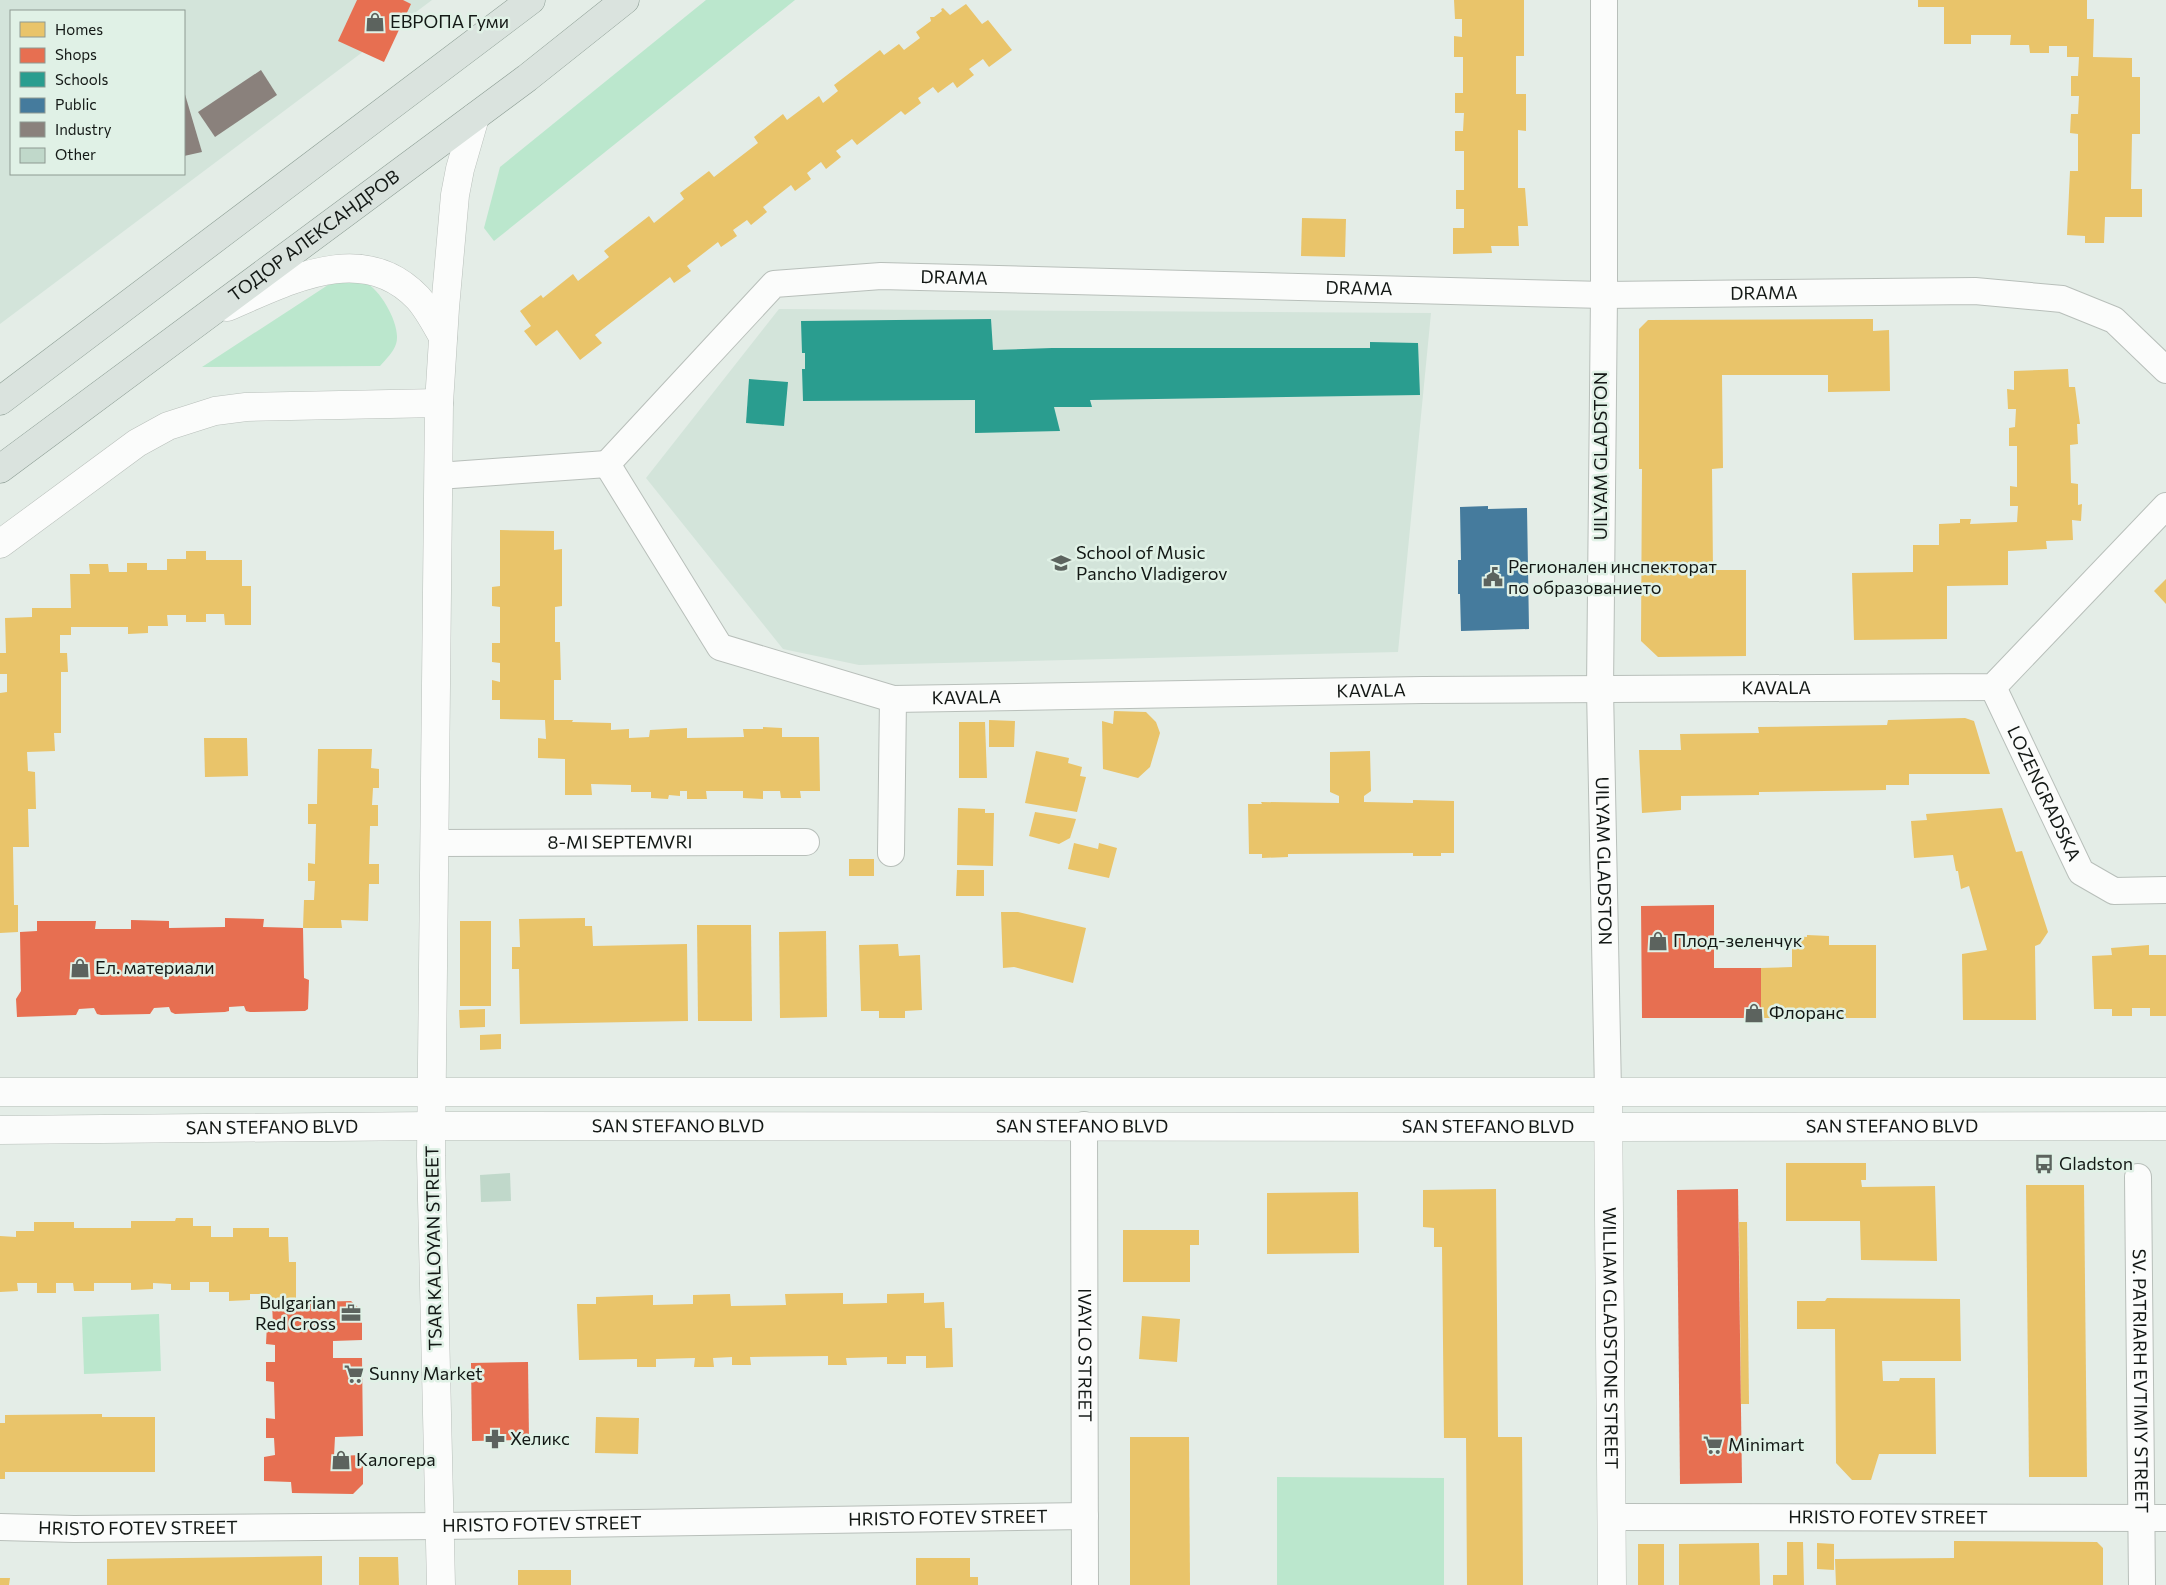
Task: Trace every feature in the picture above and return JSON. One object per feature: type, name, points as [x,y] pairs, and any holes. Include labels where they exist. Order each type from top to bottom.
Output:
[{"type":"main road","points":[[0,401],[531,0]]},
{"type":"main road","name":"ТОДОР АЛЕКСАНДРОВ","points":[[0,469],[475,117],[625,0]]},
{"type":"main road","name":"TSAR KALOYAN STREET","points":[[441,1585],[431,1126],[439,403],[455,195],[460,168],[475,117]]},
{"type":"main road","points":[[211,313],[316,272],[343,267],[361,268],[383,273],[417,297],[427,309],[443,336]]},
{"type":"main road","points":[[0,544],[137,443],[168,426],[214,411],[246,407],[439,403]]},
{"type":"main road","name":"SAN STEFANO BLVD","points":[[0,1092],[432,1090],[2166,1092]]},
{"type":"main road","name":"WILLIAM GLADSTONE STREET","points":[[1608,1092],[1612,1585]]},
{"type":"main road","name":"SAN STEFANO BLVD","points":[[0,1130],[431,1126],[2166,1126]]},
{"type":"street","name":"UILYAM GLADSTON","points":[[1604,0],[1604,295],[1600,689],[1608,1092]]},
{"type":"street","name":"DRAMA","points":[[607,464],[774,284],[881,276],[1604,295],[1974,292],[2062,299],[2114,320],[2166,370]]},
{"type":"street","points":[[438,476],[607,464]]},
{"type":"street","name":"KAVALA","points":[[607,464],[720,647],[893,699],[1600,689],[1993,687]]},
{"type":"street","points":[[1993,687],[2166,506]]},
{"type":"street","name":"LOZENGRADSKA","points":[[1993,687],[2081,872],[2114,891],[2166,890]]},
{"type":"street","points":[[891,853],[893,699]]},
{"type":"street","name":"8-MI SEPTEMVRI","points":[[435,843],[806,842]]},
{"type":"street","name":"IVAYLO STREET","points":[[1084,1125],[1086,1585]]},
{"type":"street","name":"SV. PATRIARH EVTIMIY STREET","points":[[2138,1176],[2154,1518],[2142,1585]]},
{"type":"street","name":"HRISTO FOTEV STREET","points":[[0,1528],[441,1526],[1085,1516]]},
{"type":"street","name":"HRISTO FOTEV STREET","points":[[1612,1517],[2154,1518]]},
{"type":"shaded area","points":[[0,0],[432,0],[0,324]]},
{"type":"shaded area","name":"School of Music Pancho Vladigerov","points":[[779,309],[1431,313],[1398,652],[859,665],[783,649],[646,478]]},
{"type":"green space","points":[[706,0],[795,0],[494,241],[484,228],[500,167]]},
{"type":"green space","points":[[350,279],[364,282],[372,287],[384,301],[393,319],[396,328],[396,344],[380,366],[202,367],[328,285]]},
{"type":"green space","points":[[159,1314],[161,1371],[84,1374],[82,1317]]},
{"type":"green space","points":[[1277,1477],[1444,1478],[1444,1585],[1277,1585]]},
{"type":"building: Homes","points":[[1454,0],[1524,0],[1524,56],[1516,56],[1516,94],[1526,94],[1526,131],[1518,130],[1518,188],[1525,188],[1528,226],[1518,226],[1519,246],[1491,246],[1492,253],[1453,254],[1453,228],[1464,228],[1464,209],[1456,209],[1456,190],[1464,190],[1464,151],[1455,151],[1455,131],[1463,131],[1464,113],[1455,113],[1455,93],[1463,93],[1463,57],[1454,57],[1454,36],[1462,37],[1462,19],[1455,19]]},
{"type":"building: Homes","points":[[1918,0],[2087,0],[2087,19],[2094,19],[2093,57],[2132,58],[2132,77],[2140,77],[2140,134],[2132,134],[2131,189],[2142,189],[2142,217],[2105,217],[2104,243],[2085,243],[2085,236],[2067,235],[2070,171],[2078,171],[2078,134],[2070,133],[2071,114],[2078,114],[2079,96],[2071,96],[2071,76],[2078,76],[2079,57],[2067,57],[2067,46],[2049,46],[2049,53],[2030,53],[2029,45],[2010,45],[2011,35],[1971,35],[1971,44],[1944,44],[1944,7],[1918,7]]},
{"type":"building: Homes","points":[[966,4],[982,24],[988,20],[1012,50],[989,67],[983,59],[969,69],[974,75],[957,88],[953,82],[938,93],[933,87],[918,98],[921,103],[905,115],[901,111],[857,145],[852,139],[836,151],[841,157],[826,169],[821,162],[807,173],[811,179],[795,191],[791,185],[763,207],[767,212],[751,225],[747,220],[733,230],[737,236],[721,247],[718,242],[687,266],[691,271],[674,283],[670,277],[595,335],[602,343],[580,360],[557,330],[536,346],[524,331],[531,326],[520,311],[541,295],[543,298],[573,274],[578,281],[609,257],[604,251],[649,216],[654,223],[684,199],[680,193],[709,171],[714,177],[758,143],[754,137],[783,114],[787,120],[819,96],[823,103],[838,91],[834,85],[880,50],[884,55],[899,44],[904,50],[920,38],[916,32],[931,21],[930,17],[934,17],[943,8],[950,15]]},
{"type":"building: Homes","points":[[1302,218],[1346,219],[1345,257],[1301,256]]},
{"type":"building: Homes","points":[[1873,319],[1873,331],[1889,330],[1890,391],[1828,392],[1828,375],[1722,375],[1723,468],[1712,469],[1713,570],[1746,570],[1746,656],[1658,657],[1641,641],[1642,469],[1639,469],[1639,329],[1648,320]]},
{"type":"building: Homes","points":[[2068,369],[2069,387],[2075,387],[2080,424],[2077,424],[2078,444],[2070,445],[2071,483],[2078,484],[2078,505],[2082,504],[2081,521],[2072,520],[2073,540],[2046,541],[2047,549],[2008,551],[2008,585],[1947,586],[1947,639],[1854,640],[1852,573],[1913,572],[1913,545],[1939,545],[1939,524],[1960,523],[1960,519],[1971,519],[1970,524],[2017,522],[2018,506],[2010,506],[2010,486],[2017,487],[2017,446],[2009,446],[2009,428],[2015,427],[2016,409],[2008,409],[2007,389],[2014,390],[2014,371]]},
{"type":"building: Homes","points":[[500,530],[554,531],[554,550],[562,549],[562,606],[555,607],[555,642],[560,642],[561,680],[554,680],[554,720],[611,723],[611,730],[629,729],[629,738],[649,737],[650,730],[687,728],[687,738],[744,737],[743,729],[763,729],[763,727],[782,728],[782,737],[819,737],[820,791],[800,791],[801,798],[781,798],[780,791],[763,791],[763,799],[743,798],[743,791],[706,791],[707,799],[687,799],[687,791],[680,791],[680,796],[669,795],[668,799],[651,798],[651,792],[631,792],[631,785],[591,784],[592,795],[565,795],[565,759],[538,758],[538,738],[546,739],[545,720],[500,719],[500,700],[492,700],[492,680],[500,682],[500,663],[492,662],[492,643],[500,643],[500,607],[492,606],[492,587],[500,586]]},
{"type":"building: Homes","points":[[186,551],[206,551],[206,560],[242,560],[242,586],[251,586],[251,625],[225,625],[224,614],[206,614],[206,622],[186,622],[186,615],[167,615],[168,626],[148,626],[148,633],[128,634],[128,627],[71,627],[71,635],[60,635],[60,653],[67,653],[68,672],[61,672],[61,733],[54,733],[55,751],[27,752],[28,771],[35,772],[36,809],[28,809],[29,847],[13,847],[14,905],[18,905],[18,932],[0,933],[0,693],[7,692],[7,674],[0,674],[0,653],[6,653],[5,618],[32,617],[32,608],[71,608],[70,574],[90,574],[89,564],[108,564],[109,572],[127,572],[127,563],[147,563],[147,570],[167,570],[167,559],[186,559]]},
{"type":"building: Homes","points":[[2166,579],[2166,604],[2154,591]]},
{"type":"building: Homes","points":[[1114,711],[1146,712],[1156,722],[1160,733],[1150,767],[1138,778],[1103,769],[1102,721],[1113,724]]},
{"type":"building: Homes","points":[[1965,718],[1974,721],[1990,774],[1909,774],[1909,785],[1886,785],[1886,790],[1759,792],[1759,795],[1681,796],[1681,810],[1642,813],[1639,750],[1681,750],[1680,734],[1759,733],[1758,727],[1887,725],[1888,720]]},
{"type":"building: Homes","points":[[989,720],[1015,721],[1014,747],[989,747]]},
{"type":"building: Homes","points":[[959,722],[985,722],[987,778],[959,778]]},
{"type":"building: Homes","points":[[204,738],[247,738],[248,776],[205,777]]},
{"type":"building: Homes","points":[[318,749],[372,749],[371,768],[379,769],[379,788],[373,788],[372,805],[378,805],[378,826],[370,826],[369,864],[379,864],[379,884],[369,884],[368,921],[341,920],[342,928],[303,928],[304,900],[314,900],[315,881],[308,881],[308,863],[315,864],[316,824],[308,824],[308,804],[317,804]]},
{"type":"building: Homes","points":[[1036,751],[1069,758],[1068,763],[1082,767],[1080,776],[1086,777],[1077,812],[1025,803]]},
{"type":"building: Homes","points":[[1370,751],[1371,791],[1364,796],[1364,802],[1413,803],[1413,800],[1454,801],[1454,853],[1441,853],[1441,856],[1413,856],[1413,853],[1288,854],[1288,857],[1262,858],[1262,854],[1249,854],[1248,804],[1262,804],[1261,802],[1339,803],[1339,796],[1330,792],[1330,752]]},
{"type":"building: Homes","points":[[958,808],[985,809],[985,813],[994,813],[993,866],[957,865]]},
{"type":"building: Homes","points":[[2002,808],[2016,852],[2022,851],[2048,932],[2040,944],[2035,946],[2036,1020],[1963,1020],[1962,954],[1987,950],[1969,886],[1961,889],[1953,855],[1914,858],[1911,821],[1927,820],[1926,814]]},
{"type":"building: Homes","points":[[1035,812],[1076,819],[1070,838],[1059,844],[1029,836]]},
{"type":"building: Homes","points":[[1074,843],[1098,849],[1099,843],[1117,848],[1109,878],[1068,869]]},
{"type":"building: Homes","points":[[849,859],[874,859],[874,876],[849,876]]},
{"type":"building: Homes","points":[[957,870],[984,870],[984,896],[956,896]]},
{"type":"building: Homes","points":[[1001,912],[1018,912],[1086,928],[1073,983],[1014,967],[1003,968]]},
{"type":"building: Homes","points":[[585,918],[585,926],[592,926],[593,946],[687,944],[688,1021],[520,1024],[519,969],[512,969],[512,947],[520,947],[519,919]]},
{"type":"building: Homes","points":[[460,921],[491,921],[491,1006],[460,1006]]},
{"type":"building: Homes","points":[[697,925],[751,925],[752,1021],[698,1021]]},
{"type":"building: Homes","points":[[826,931],[827,1017],[780,1018],[779,932]]},
{"type":"building: Homes","points":[[1807,935],[1829,936],[1829,945],[1876,945],[1876,1018],[1761,1018],[1761,968],[1792,967],[1792,936],[1807,937]]},
{"type":"building: Homes","points":[[898,944],[899,956],[920,955],[922,1010],[905,1011],[905,1018],[879,1018],[879,1011],[861,1011],[859,945]]},
{"type":"building: Homes","points":[[2149,945],[2149,955],[2166,955],[2166,1016],[2150,1016],[2150,1008],[2132,1008],[2132,1016],[2112,1016],[2112,1009],[2094,1009],[2092,956],[2112,955],[2111,948]]},
{"type":"building: Homes","points":[[485,1009],[485,1027],[460,1028],[459,1010]]},
{"type":"building: Homes","points":[[501,1034],[501,1049],[480,1050],[480,1035]]},
{"type":"building: Homes","points":[[1786,1163],[1866,1163],[1866,1180],[1861,1180],[1862,1187],[1935,1186],[1937,1261],[1861,1260],[1860,1221],[1786,1221]]},
{"type":"building: Homes","points":[[2026,1185],[2084,1185],[2087,1477],[2029,1477]]},
{"type":"building: Homes","points":[[1496,1189],[1498,1437],[1522,1437],[1523,1585],[1467,1585],[1466,1438],[1444,1438],[1442,1247],[1434,1247],[1434,1228],[1423,1227],[1423,1190]]},
{"type":"building: Homes","points":[[1358,1192],[1359,1253],[1267,1254],[1267,1193]]},
{"type":"building: Homes","points":[[176,1218],[193,1218],[193,1226],[211,1226],[211,1237],[233,1237],[233,1228],[269,1228],[269,1237],[288,1237],[289,1262],[296,1262],[296,1303],[266,1303],[265,1294],[250,1294],[250,1300],[229,1301],[229,1292],[209,1292],[209,1282],[190,1282],[190,1290],[171,1290],[171,1284],[153,1283],[153,1289],[131,1290],[131,1283],[94,1283],[94,1291],[74,1291],[73,1283],[56,1283],[56,1293],[37,1293],[37,1283],[17,1283],[18,1291],[0,1292],[0,1236],[16,1237],[16,1231],[34,1231],[34,1222],[74,1222],[74,1228],[131,1228],[131,1221],[175,1221]]},
{"type":"building: Homes","points":[[1739,1222],[1747,1222],[1749,1404],[1741,1404]]},
{"type":"building: Homes","points":[[1123,1230],[1199,1230],[1199,1245],[1190,1245],[1190,1282],[1123,1282]]},
{"type":"building: Homes","points":[[843,1293],[843,1304],[887,1303],[887,1294],[924,1293],[924,1303],[944,1302],[945,1328],[952,1328],[953,1367],[926,1368],[926,1356],[906,1356],[906,1364],[887,1364],[887,1357],[846,1358],[847,1365],[828,1365],[828,1356],[750,1357],[751,1365],[732,1365],[732,1357],[713,1358],[714,1367],[694,1367],[695,1358],[656,1359],[656,1367],[637,1367],[637,1359],[579,1360],[577,1304],[596,1304],[596,1297],[653,1295],[653,1305],[693,1304],[693,1295],[730,1294],[731,1306],[786,1305],[785,1294]]},
{"type":"building: Homes","points":[[1827,1298],[1960,1299],[1961,1361],[1882,1361],[1883,1381],[1899,1381],[1900,1378],[1935,1378],[1936,1454],[1879,1454],[1871,1480],[1852,1480],[1836,1463],[1835,1329],[1797,1329],[1797,1301],[1825,1301]]},
{"type":"building: Homes","points":[[1142,1316],[1180,1319],[1177,1362],[1139,1359]]},
{"type":"building: Homes","points":[[102,1414],[102,1417],[155,1417],[155,1472],[5,1472],[5,1479],[0,1479],[0,1423],[5,1423],[5,1415]]},
{"type":"building: Homes","points":[[596,1417],[639,1418],[638,1454],[595,1453]]},
{"type":"building: Homes","points":[[1130,1437],[1189,1437],[1190,1585],[1130,1585]]},
{"type":"building: Homes","points":[[1954,1541],[2097,1542],[2103,1548],[2103,1585],[1836,1585],[1835,1559],[1954,1558]]},
{"type":"building: Homes","points":[[1787,1542],[1803,1542],[1804,1585],[1773,1585],[1773,1575],[1787,1575]]},
{"type":"building: Homes","points":[[1759,1543],[1760,1585],[1679,1585],[1679,1544]]},
{"type":"building: Homes","points":[[1817,1543],[1834,1544],[1834,1570],[1817,1569]]},
{"type":"building: Homes","points":[[1638,1544],[1664,1544],[1664,1585],[1638,1585]]},
{"type":"building: Homes","points":[[322,1556],[322,1585],[107,1585],[107,1559]]},
{"type":"building: Homes","points":[[359,1557],[398,1557],[399,1585],[359,1585]]},
{"type":"building: Homes","points":[[916,1558],[970,1558],[970,1577],[978,1577],[978,1585],[916,1585]]},
{"type":"building: Homes","points":[[518,1570],[571,1570],[571,1585],[518,1585]]},
{"type":"building: Homes","points":[[0,1578],[10,1578],[9,1585],[0,1585]]},
{"type":"building: Shops","name":"ЕВРОПА Гуми","points":[[357,0],[403,0],[411,4],[384,62],[338,41]]},
{"type":"building: Shops","points":[[1714,905],[1714,968],[1761,968],[1761,1018],[1642,1018],[1641,906]]},
{"type":"building: Shops","points":[[225,918],[264,919],[263,927],[303,928],[304,978],[309,980],[308,1009],[305,1011],[250,1012],[246,1011],[244,1006],[229,1007],[229,1011],[225,1012],[175,1014],[171,1012],[169,1007],[154,1008],[150,1014],[101,1015],[97,1014],[94,1008],[79,1009],[76,1015],[17,1017],[16,999],[21,991],[20,932],[37,931],[37,921],[96,921],[95,929],[131,929],[131,920],[169,921],[169,928],[225,927]]},
{"type":"building: Shops","points":[[1738,1189],[1742,1483],[1680,1484],[1677,1190]]},
{"type":"building: Shops","points":[[351,1301],[362,1311],[362,1340],[333,1341],[333,1358],[362,1358],[363,1436],[335,1437],[334,1456],[363,1455],[363,1484],[353,1494],[292,1493],[291,1482],[264,1481],[264,1457],[275,1455],[274,1438],[266,1438],[266,1418],[275,1419],[274,1382],[266,1381],[266,1362],[275,1362],[275,1345],[266,1344],[267,1324],[273,1325],[272,1303]]},
{"type":"building: Shops","points":[[528,1362],[529,1440],[472,1441],[471,1363]]},
{"type":"building: Schools","points":[[991,319],[993,350],[1052,348],[1370,348],[1370,342],[1418,343],[1420,395],[1090,400],[1092,407],[1054,407],[1060,431],[975,433],[975,400],[803,401],[802,369],[805,369],[805,353],[802,353],[801,321]]},
{"type":"building: Schools","points":[[749,379],[788,382],[784,426],[746,423]]},
{"type":"building: Public","name":"Регионален инспекторат по образованието","points":[[1488,506],[1488,509],[1527,508],[1529,629],[1461,631],[1460,594],[1458,594],[1458,560],[1461,560],[1460,507]]},
{"type":"building: Industry","points":[[261,70],[277,95],[215,137],[198,112]]},
{"type":"building: Industry","points":[[185,94],[202,152],[185,156]]},
{"type":"building: Other","points":[[510,1173],[511,1201],[481,1202],[480,1175]]},
{"type":"place","name":"ЕВРОПА Гуми","points":[[375,22]]},
{"type":"place","name":"School of Music Pancho Vladigerov","points":[[1061,563]]},
{"type":"place","name":"Регионален инспекторат по образованието","points":[[1493,577]]},
{"type":"place","name":"Плод-зеленчук","points":[[1658,941]]},
{"type":"place","name":"Ел. материали","points":[[80,968]]},
{"type":"place","name":"Флоранс","points":[[1754,1013]]},
{"type":"place","name":"Gladston","points":[[2044,1164]]},
{"type":"place","name":"Bulgarian Red Cross","points":[[351,1313]]},
{"type":"place","name":"Sunny Market","points":[[354,1374]]},
{"type":"place","name":"Хеликс","points":[[495,1439]]},
{"type":"place","name":"Minimart","points":[[1713,1445]]},
{"type":"place","name":"Калогера","points":[[341,1460]]}]
